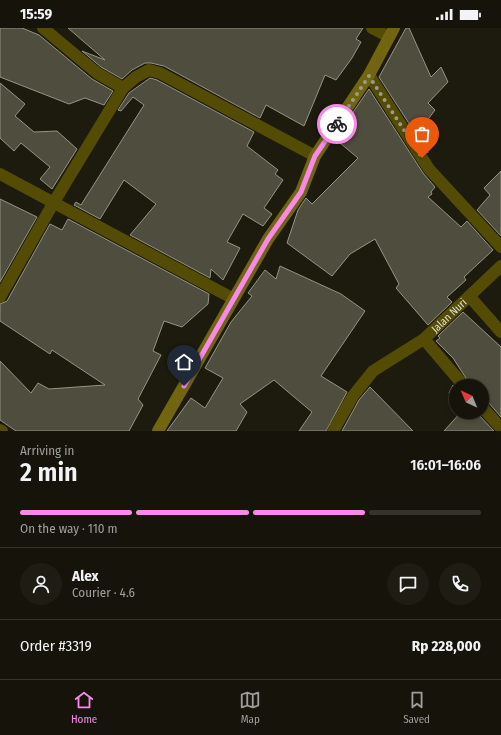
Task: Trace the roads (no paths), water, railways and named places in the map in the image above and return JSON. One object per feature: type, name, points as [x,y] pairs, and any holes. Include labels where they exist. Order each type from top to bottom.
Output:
[{"type":"street","points":[[43,28],[97,73],[123,88]]},
{"type":"street","points":[[158,431],[232,298],[268,239],[301,192],[315,156],[369,76],[391,33],[372,28]]},
{"type":"street","points":[[0,297],[54,202],[123,88],[136,77],[149,70],[160,73],[315,156]]},
{"type":"street","points":[[369,76],[429,169],[501,247]]},
{"type":"street","points":[[0,174],[232,298]]},
{"type":"street","name":"Jalan Nuri","points":[[458,379],[424,339],[501,266]]},
{"type":"street","points":[[470,297],[501,332]]},
{"type":"street","points":[[333,431],[353,396],[374,371],[424,339]]},
{"type":"street","points":[[489,415],[501,428]]}]
